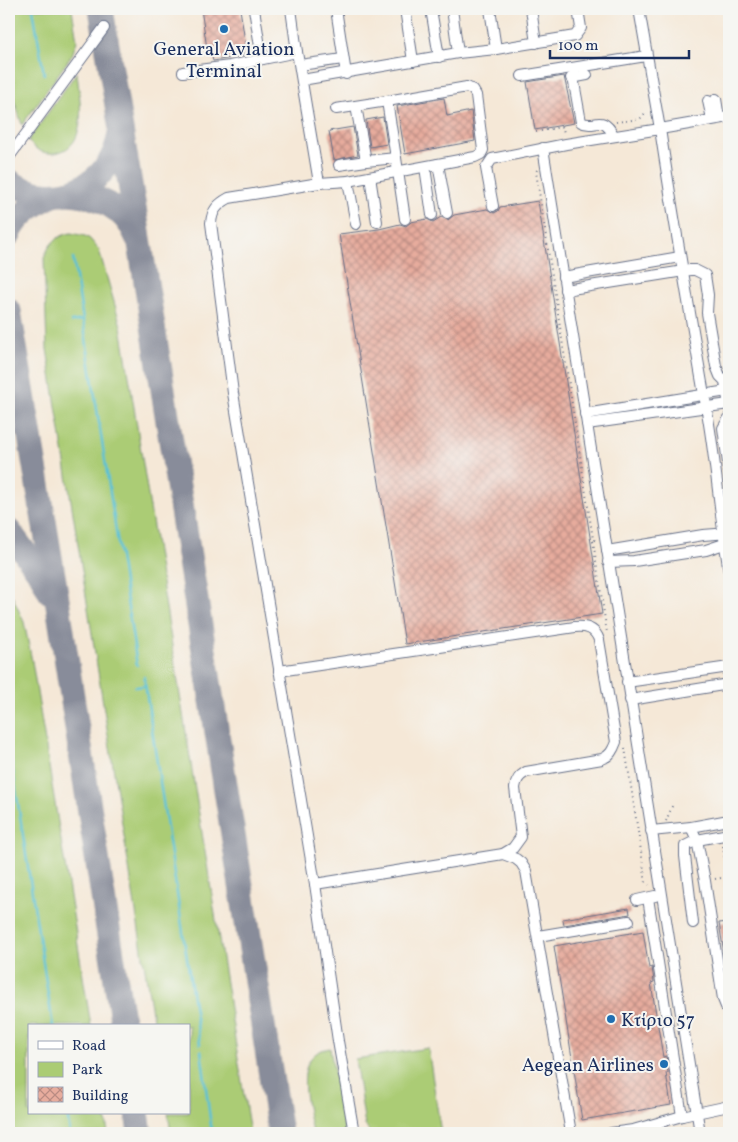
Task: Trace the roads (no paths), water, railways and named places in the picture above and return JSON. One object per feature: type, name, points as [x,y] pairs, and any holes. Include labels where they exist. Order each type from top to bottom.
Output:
[{"type":"street","points":[[254,9],[262,59]]},
{"type":"street","points":[[291,9],[319,182]]},
{"type":"street","points":[[336,9],[346,74]]},
{"type":"street","points":[[405,9],[413,62]]},
{"type":"street","points":[[431,9],[440,57]]},
{"type":"street","points":[[452,9],[458,53]]},
{"type":"street","points":[[490,9],[496,49]]},
{"type":"street","points":[[531,9],[536,43]]},
{"type":"street","points":[[302,80],[346,74],[458,53],[496,49],[575,36],[581,28],[578,9]]},
{"type":"street","points":[[639,9],[704,394],[729,572]]},
{"type":"street","points":[[9,157],[104,28]]},
{"type":"street","points":[[183,72],[230,66],[297,52]]},
{"type":"street","points":[[522,76],[646,56]]},
{"type":"street","points":[[300,65],[344,59]]},
{"type":"street","points":[[586,75],[572,77],[581,122],[584,124],[604,123],[614,136]]},
{"type":"street","points":[[336,109],[467,87],[473,90],[476,95],[483,150],[476,157],[425,167],[348,181],[319,182],[229,198],[221,202],[212,215],[211,223],[233,393],[315,884],[338,1041],[354,1133]]},
{"type":"street","points":[[493,206],[486,168],[492,160],[543,148],[720,118],[712,100]]},
{"type":"street","points":[[387,101],[405,219]]},
{"type":"street","points":[[356,106],[366,161]]},
{"type":"street","points":[[543,148],[695,1113],[700,1133]]},
{"type":"street","points":[[339,165],[396,158]]},
{"type":"street","points":[[438,164],[447,213]]},
{"type":"street","points":[[425,167],[432,215]]},
{"type":"street","points":[[370,177],[377,222]]},
{"type":"street","points":[[348,181],[356,224]]},
{"type":"street","points":[[563,277],[680,257]]},
{"type":"street","points":[[565,290],[682,271],[695,270],[706,275],[707,313],[718,372],[726,386],[729,405],[586,419]]},
{"type":"street","points":[[586,419],[704,394],[726,386]]},
{"type":"street","points":[[729,418],[723,428],[729,470]]},
{"type":"street","points":[[606,551],[725,537]]},
{"type":"street","points":[[608,562],[706,550],[725,537]]},
{"type":"street","points":[[279,671],[575,627],[587,627],[598,634],[616,742],[606,758],[521,774],[515,783],[521,837],[514,848],[503,854],[315,884]]},
{"type":"street","points":[[627,682],[729,667]]},
{"type":"street","points":[[630,700],[729,684]]},
{"type":"street","points":[[651,831],[691,827],[729,820]]},
{"type":"street","points":[[691,827],[696,840],[705,881],[724,1000],[729,1014]]},
{"type":"street","points":[[693,923],[685,848],[687,844],[696,840],[725,834]]},
{"type":"street","points":[[503,854],[516,859],[526,871],[571,1133]]},
{"type":"street","points":[[636,900],[661,895]]},
{"type":"street","points":[[648,898],[682,1116]]},
{"type":"street","points":[[538,936],[629,921]]},
{"type":"street","points":[[611,1133],[633,1130],[682,1116],[729,1106]]},
{"type":"waterway","points":[[33,9],[44,74]]},
{"type":"waterway","points":[[71,322],[83,320],[73,258]]},
{"type":"waterway","points":[[83,320],[137,665]]},
{"type":"waterway","points":[[144,677],[200,1044]]},
{"type":"waterway","points":[[135,687],[145,686]]},
{"type":"waterway","points":[[9,746],[53,1024]]},
{"type":"waterway","points":[[201,1051],[212,1133]]},
{"type":"waterway","points":[[67,1114],[70,1133]]},
{"type":"place","name":"General Aviation Terminal","points":[[224,29]]},
{"type":"place","name":"Κτίριο 57","points":[[611,1019]]},
{"type":"place","name":"Aegean Airlines","points":[[664,1064]]}]
